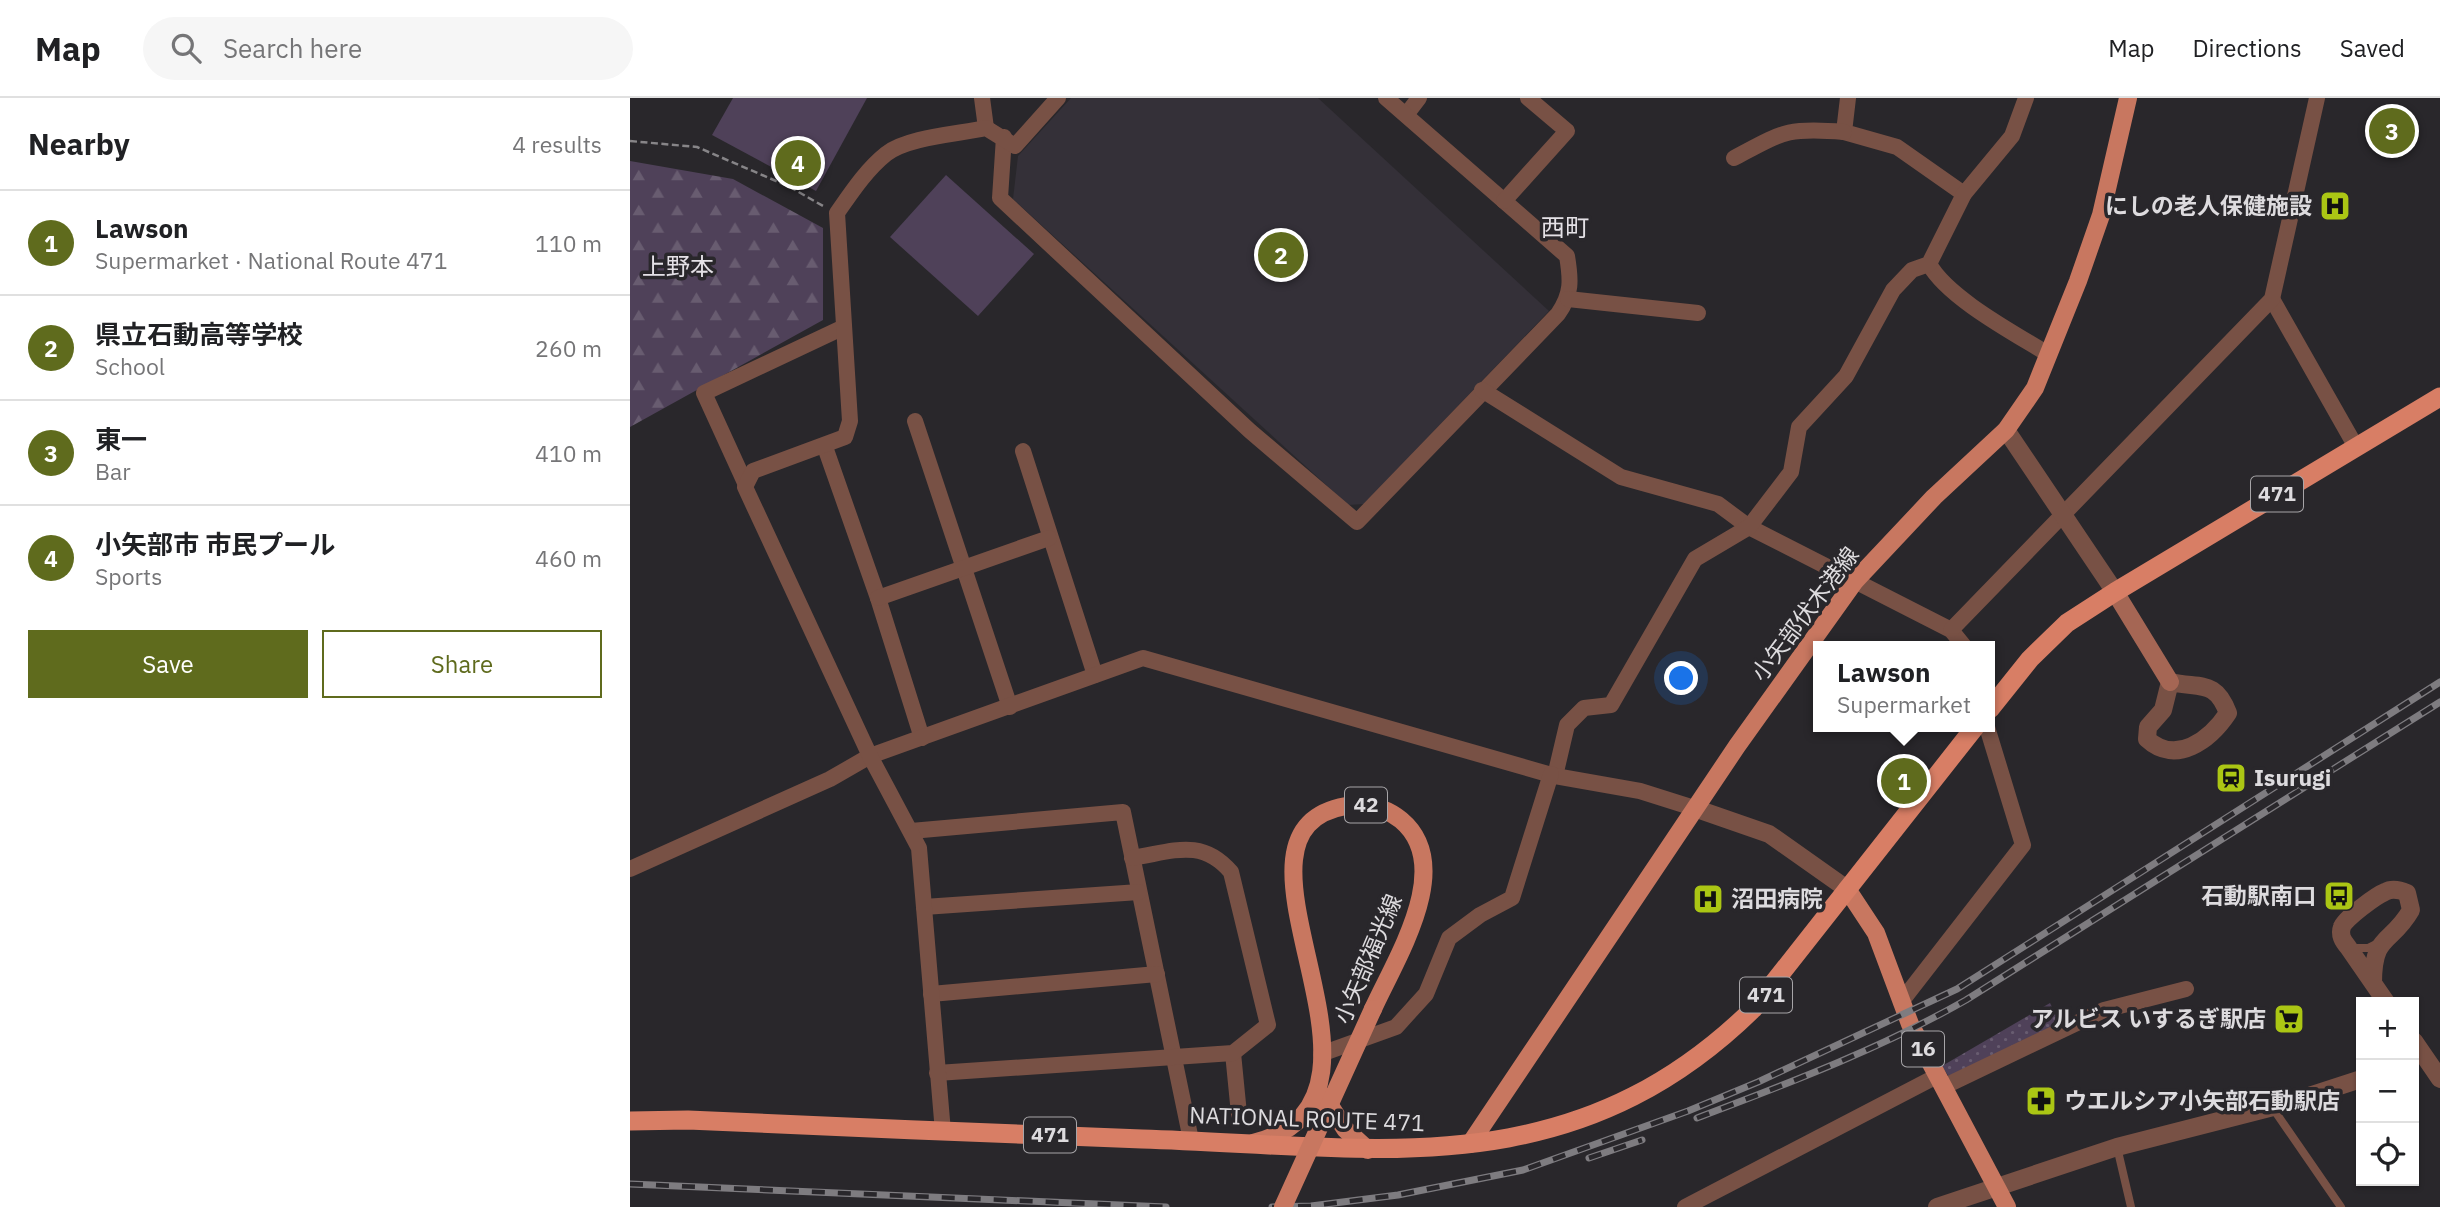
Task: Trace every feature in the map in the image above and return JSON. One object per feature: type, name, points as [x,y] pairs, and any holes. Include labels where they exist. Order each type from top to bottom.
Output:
[{"type":"highway","name":"471","points":[[1995,703],[2030,659],[2067,624],[2115,592],[2440,397]]},
{"type":"highway","name":"NATIONAL ROUTE 471","points":[[630,1121],[688,1120],[1191,1140],[1368,1150],[1470,1144],[1588,1119],[1657,1086],[1691,1064],[1753,1009],[1971,732]]},
{"type":"main road","name":"小矢部伏木港線","points":[[1470,1144],[1737,746],[1855,581],[1934,498],[2006,430],[2035,388],[2101,215],[2128,98]]},
{"type":"main road","points":[[2115,592],[2170,682]]},
{"type":"main road","name":"小矢部福光線","points":[[1246,1144],[1267,1139],[1296,1123],[1307,1111],[1320,1082],[1317,1000],[1294,897],[1292,860],[1296,845],[1315,819],[1329,811],[1345,806],[1379,807],[1401,820],[1417,839],[1425,869],[1421,897],[1283,1207]]},
{"type":"main road","name":"16","points":[[1847,889],[1876,933],[1902,1002],[1940,1082],[2007,1207]]},
{"type":"main road","name":"小矢部福光線","points":[[1320,1082],[1334,1115],[1355,1141],[1368,1150]]},
{"type":"street","points":[[982,98],[986,128]]},
{"type":"street","points":[[746,485],[753,471],[825,447],[845,437],[850,421],[837,213],[854,188],[887,153],[906,144],[986,128],[1015,146],[1058,98]]},
{"type":"street","points":[[1004,137],[1000,198],[1250,431],[1357,522],[1558,314],[1568,299],[1572,285],[1567,256],[1386,98]]},
{"type":"street","points":[[1406,115],[1419,98]]},
{"type":"street","points":[[1504,201],[1567,131],[1528,98]]},
{"type":"street","points":[[1843,132],[1848,98]]},
{"type":"street","points":[[1321,1054],[1396,1027],[1426,994],[1449,938],[1480,915],[1512,898],[1567,725],[1584,708],[1611,705],[1695,559],[1749,527],[1791,472],[1799,426],[1846,376],[1893,290],[1912,270],[1929,264],[1964,194],[2012,136],[2026,98]]},
{"type":"street","points":[[1951,630],[2272,299],[2316,98]]},
{"type":"street","points":[[1734,158],[1785,131],[1803,128],[1843,132],[1897,147],[1964,194]]},
{"type":"street","points":[[1929,264],[1937,278],[1998,324],[2048,355]]},
{"type":"street","points":[[1568,299],[1698,313]]},
{"type":"street","points":[[2272,299],[2356,447]]},
{"type":"street","points":[[844,327],[704,393],[870,756],[919,848],[943,1132]]},
{"type":"street","points":[[1482,390],[1621,477],[1718,504],[1749,527],[1951,630],[1960,641]]},
{"type":"street","points":[[915,421],[1010,707]]},
{"type":"street","points":[[2006,430],[2115,592]]},
{"type":"street","points":[[825,447],[878,598],[922,738]]},
{"type":"street","points":[[1023,451],[1095,675]]},
{"type":"street","points":[[878,598],[1049,538]]},
{"type":"street","points":[[630,869],[830,779],[870,756],[1143,658],[1553,775],[1640,791],[1697,809],[1769,834],[1847,889]]},
{"type":"street","points":[[2170,682],[2210,687],[2221,696],[2228,713],[2220,725],[2196,746],[2175,751],[2158,748],[2147,738],[2148,727],[2163,710],[2170,682]]},
{"type":"street","points":[[1902,1002],[2023,845],[1989,732]]},
{"type":"street","points":[[911,831],[1123,812],[1191,1140]]},
{"type":"street","points":[[937,1073],[1233,1053],[1268,1025],[1231,872],[1217,856],[1197,848],[1132,858]]},
{"type":"street","points":[[2373,983],[2373,957],[2381,941],[2406,920],[2411,911],[2407,893],[2398,890],[2386,891],[2347,919],[2341,927],[2342,939],[2383,997]]},
{"type":"street","points":[[924,907],[1139,892]]},
{"type":"street","points":[[931,994],[1157,974]]},
{"type":"street","points":[[1685,1207],[1940,1082],[2104,1010],[2186,989]]},
{"type":"street","points":[[2419,1050],[2440,1079]]},
{"type":"street","points":[[1233,1053],[1239,1114]]},
{"type":"street","points":[[1937,1207],[2118,1147],[2272,1107],[2356,1081]]},
{"type":"lane","points":[[2348,947],[2368,948],[2381,941]]},
{"type":"lane","points":[[2272,1107],[2340,1207]]},
{"type":"lane","points":[[2118,1147],[2131,1207]]},
{"type":"path","points":[[630,141],[697,147],[790,187],[837,213]]},
{"type":"shaded area","points":[[1071,98],[1318,98],[1549,311],[1364,504],[1348,505],[1013,199],[1018,156]]},
{"type":"green space","points":[[733,98],[867,98],[816,191],[712,135]]},
{"type":"green space","points":[[630,161],[733,179],[823,228],[823,320],[630,427]]},
{"type":"green space","points":[[946,175],[1034,254],[978,316],[890,237]]},
{"type":"green space","points":[[2050,1003],[2061,1026],[1949,1077],[1942,1066]]},
{"type":"railway","points":[[1272,1207],[1311,1206],[1398,1195],[1523,1170],[1688,1111],[1758,1082],[1957,989],[2440,682]]},
{"type":"railway","points":[[1697,1118],[1867,1050],[1934,1018],[2440,702]]},
{"type":"railway","points":[[1589,1158],[1642,1140]]},
{"type":"railway","points":[[630,1184],[1166,1207]]},
{"type":"place","name":"東一","points":[[2392,131]]},
{"type":"place","name":"小矢部市 市民プール","points":[[798,163]]},
{"type":"place","name":"にしの老人保健施設","points":[[2335,206]]},
{"type":"place","name":"県立石動高等学校","points":[[1281,255]]},
{"type":"place","name":"Isurugi","points":[[2231,778]]},
{"type":"place","name":"Lawson","points":[[1904,781]]},
{"type":"place","name":"石動駅南口","points":[[2339,896]]},
{"type":"place","name":"沼田病院","points":[[1708,899]]},
{"type":"place","name":"アルビス いするぎ駅店","points":[[2289,1019]]},
{"type":"place","name":"ウエルシア小矢部石動駅店","points":[[2041,1101]]},
{"type":"district","name":"西町","points":[[1565,228]]},
{"type":"district","name":"上野本","points":[[678,267]]}]
